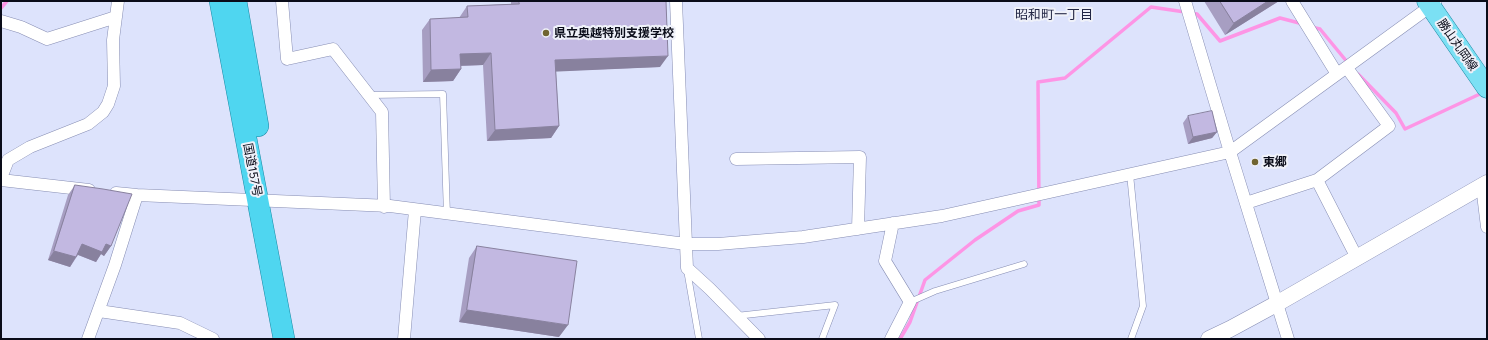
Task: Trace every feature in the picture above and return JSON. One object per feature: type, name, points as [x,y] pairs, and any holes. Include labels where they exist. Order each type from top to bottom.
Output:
[{"type":"highway","name":"国道157号","points":[[220,1],[264,201],[298,339]]},
{"type":"highway","name":"国道157号","points":[[236,1],[284,339]]},
{"type":"main road","name":"勝山丸岡線","points":[[1432,3],[1487,88]]},
{"type":"street","points":[[118,1],[113,40],[114,86],[108,104],[103,112],[88,124],[30,147],[8,160],[1,179],[137,195],[384,207],[686,244],[718,244],[803,238],[942,216],[1230,152],[1342,71],[1432,3]]},
{"type":"street","points":[[282,1],[287,59],[333,49],[382,112],[384,207]]},
{"type":"street","points":[[676,1],[687,268],[759,339]]},
{"type":"street","points":[[1185,1],[1288,339]]},
{"type":"street","points":[[1246,203],[1317,180],[1390,126],[1342,71],[1292,1]]},
{"type":"street","points":[[1,21],[21,27],[47,39],[116,17]]},
{"type":"street","points":[[736,159],[860,157],[858,229]]},
{"type":"street","points":[[1317,180],[1357,258]]},
{"type":"street","points":[[1209,339],[1227,334],[1485,184],[1487,228]]},
{"type":"street","points":[[88,339],[116,264],[137,195]]},
{"type":"street","points":[[404,339],[415,210]]},
{"type":"street","points":[[892,339],[910,302],[885,261],[893,223]]},
{"type":"street","points":[[99,311],[180,323],[213,339]]},
{"type":"lane","points":[[368,95],[443,94],[447,214]]},
{"type":"lane","points":[[1130,174],[1143,306],[1131,339]]},
{"type":"lane","points":[[910,302],[935,291],[1024,264]]},
{"type":"lane","points":[[687,268],[699,339]]},
{"type":"lane","points":[[736,316],[836,305],[822,339]]},
{"type":"building","points":[[519,1],[666,1],[668,56],[555,60],[559,126],[495,130],[491,53],[460,54],[461,69],[431,70],[430,19],[468,17],[467,6],[519,4]]},
{"type":"building","points":[[1220,1],[1268,1],[1234,23]]},
{"type":"building","points":[[1212,111],[1217,132],[1193,137],[1188,116]]},
{"type":"building","points":[[75,185],[132,194],[111,246],[106,244],[102,252],[82,244],[76,257],[54,251]]},
{"type":"building","points":[[477,246],[577,261],[568,325],[467,310]]},
{"type":"waterway","points":[[1,8],[7,1]]},
{"type":"waterway","points":[[900,339],[910,322],[925,280],[975,240],[1018,211],[1039,205],[1038,82],[1065,78],[1151,7],[1185,12]]},
{"type":"waterway","points":[[1191,13],[1197,14],[1220,41],[1280,18],[1303,24]]},
{"type":"waterway","points":[[1311,27],[1320,29],[1348,63]]},
{"type":"waterway","points":[[1358,74],[1396,113],[1405,129],[1482,93]]},
{"type":"place","name":"県立奥越特別支援学校","points":[[546,33]]},
{"type":"place","name":"東郷","points":[[1255,162]]},
{"type":"district","name":"昭和町一丁目","points":[[1054,15]]}]
